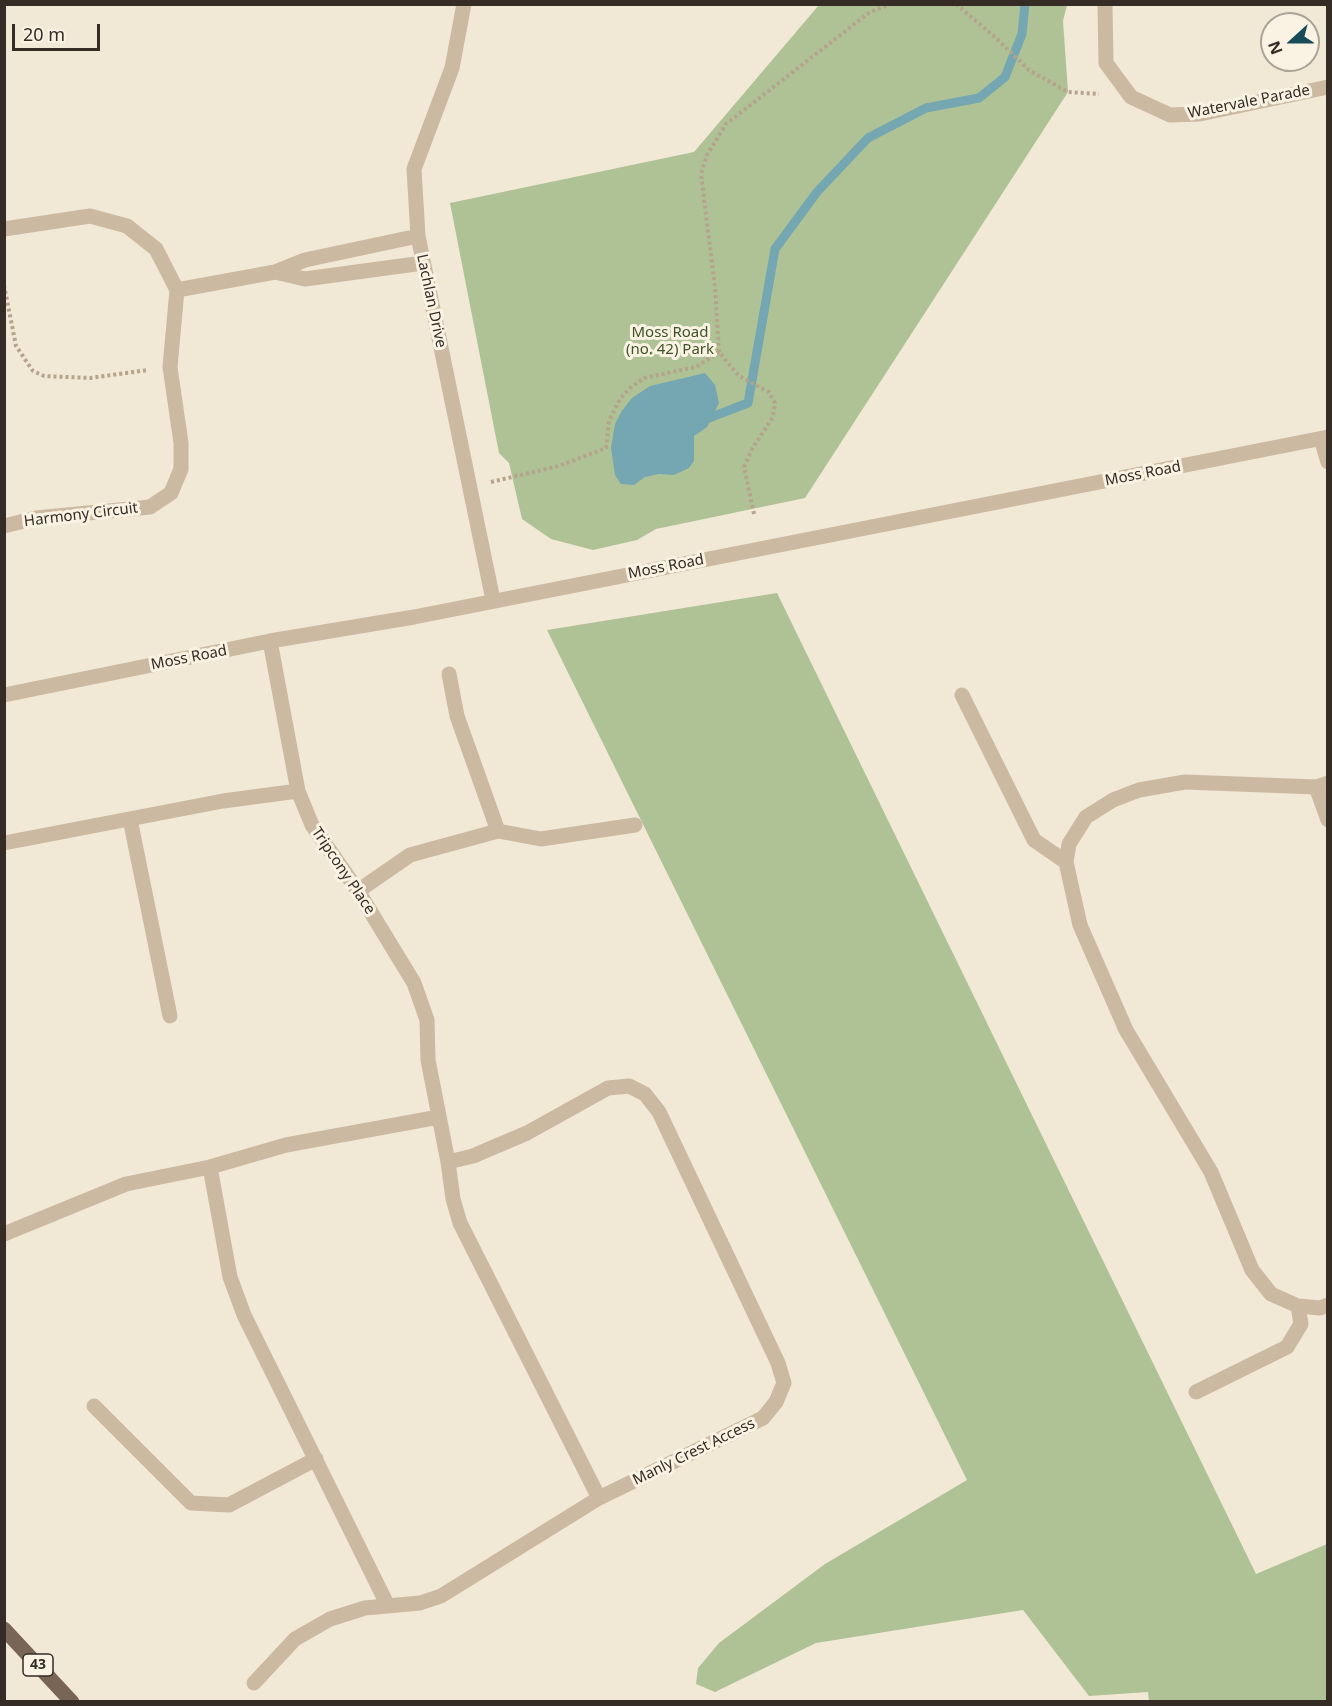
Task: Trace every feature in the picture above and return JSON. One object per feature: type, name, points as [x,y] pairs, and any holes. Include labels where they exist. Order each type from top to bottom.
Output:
[{"type":"main road","name":"43","points":[[4,1629],[72,1701]]},
{"type":"street","name":"Lachlan Drive","points":[[464,4],[452,68],[414,169],[418,236],[493,600]]},
{"type":"street","name":"Watervale Parade","points":[[1105,4],[1106,63],[1131,97],[1170,115],[1200,114],[1328,87]]},
{"type":"street","points":[[4,229],[90,216],[128,226],[156,249],[177,290],[275,272],[305,260],[418,236]]},
{"type":"street","points":[[275,272],[305,279],[423,263]]},
{"type":"street","name":"Harmony Circuit","points":[[4,526],[36,518],[150,507],[171,493],[181,469],[181,442],[170,367],[177,290]]},
{"type":"street","points":[[1324,438],[1328,462]]},
{"type":"street","name":"Moss Road","points":[[4,695],[270,641],[414,617],[1324,438]]},
{"type":"street","name":"Tripcony Place","points":[[270,641],[298,791],[312,825],[358,891],[414,983],[427,1020],[428,1060],[453,1199],[460,1223],[599,1498]]},
{"type":"street","points":[[449,674],[457,716],[498,831]]},
{"type":"street","points":[[962,695],[1034,840],[1066,862]]},
{"type":"street","points":[[1328,820],[1322,785],[1185,782],[1139,790],[1113,800],[1086,817],[1069,844],[1066,862],[1080,925],[1126,1030],[1211,1172],[1252,1270],[1271,1294],[1298,1306],[1320,1308],[1328,1305]]},
{"type":"street","points":[[4,843],[223,801],[298,791]]},
{"type":"street","points":[[130,819],[170,1016]]},
{"type":"street","points":[[358,891],[410,855],[498,831],[540,839],[635,825]]},
{"type":"street","name":"Manly Crest Access","points":[[254,1683],[295,1639],[330,1619],[364,1608],[420,1603],[441,1596],[599,1498],[763,1419],[776,1402],[784,1383],[778,1363],[659,1112],[645,1094],[629,1086],[608,1088],[527,1134],[473,1156],[448,1162]]},
{"type":"street","points":[[4,1234],[126,1184],[210,1167],[286,1145],[439,1117]]},
{"type":"street","points":[[210,1167],[230,1277],[244,1315],[388,1606]]},
{"type":"street","points":[[1196,1392],[1287,1347],[1301,1324],[1298,1306]]},
{"type":"street","points":[[94,1406],[191,1503],[229,1505],[316,1459]]},
{"type":"path","points":[[870,12],[873,4]]},
{"type":"path","points":[[754,514],[744,467],[752,449],[773,417],[775,403],[769,392],[739,376],[719,352],[715,287],[702,199],[701,174],[707,155],[726,124],[870,12],[891,4]]},
{"type":"path","points":[[956,4],[1029,70],[1068,92],[1099,93],[1104,101]]},
{"type":"path","points":[[4,285],[16,346],[33,371],[44,376],[90,378],[170,367]]},
{"type":"path","points":[[491,482],[559,466],[606,448],[609,421],[620,399],[630,388],[644,378],[696,367],[719,352]]},
{"type":"green space","name":"Moss Road (no. 42) Park","points":[[819,5],[1067,5],[1063,21],[1068,92],[805,498],[656,529],[637,540],[593,550],[551,539],[522,519],[509,463],[499,453],[450,203],[694,152]]},
{"type":"green space","points":[[777,593],[1256,1574],[1327,1544],[1327,1701],[1149,1701],[1148,1692],[1089,1696],[1023,1610],[816,1643],[715,1692],[696,1684],[698,1668],[719,1643],[825,1564],[967,1480],[547,630]]},
{"type":"water","points":[[705,373],[715,385],[719,403],[707,427],[694,436],[694,461],[689,468],[674,475],[659,474],[645,477],[634,485],[621,484],[615,475],[611,448],[615,424],[621,412],[632,398],[650,386]]},
{"type":"waterway","points":[[701,421],[748,403],[775,249],[817,192],[868,138],[926,108],[979,98],[1005,77],[1022,34],[1025,4]]}]
